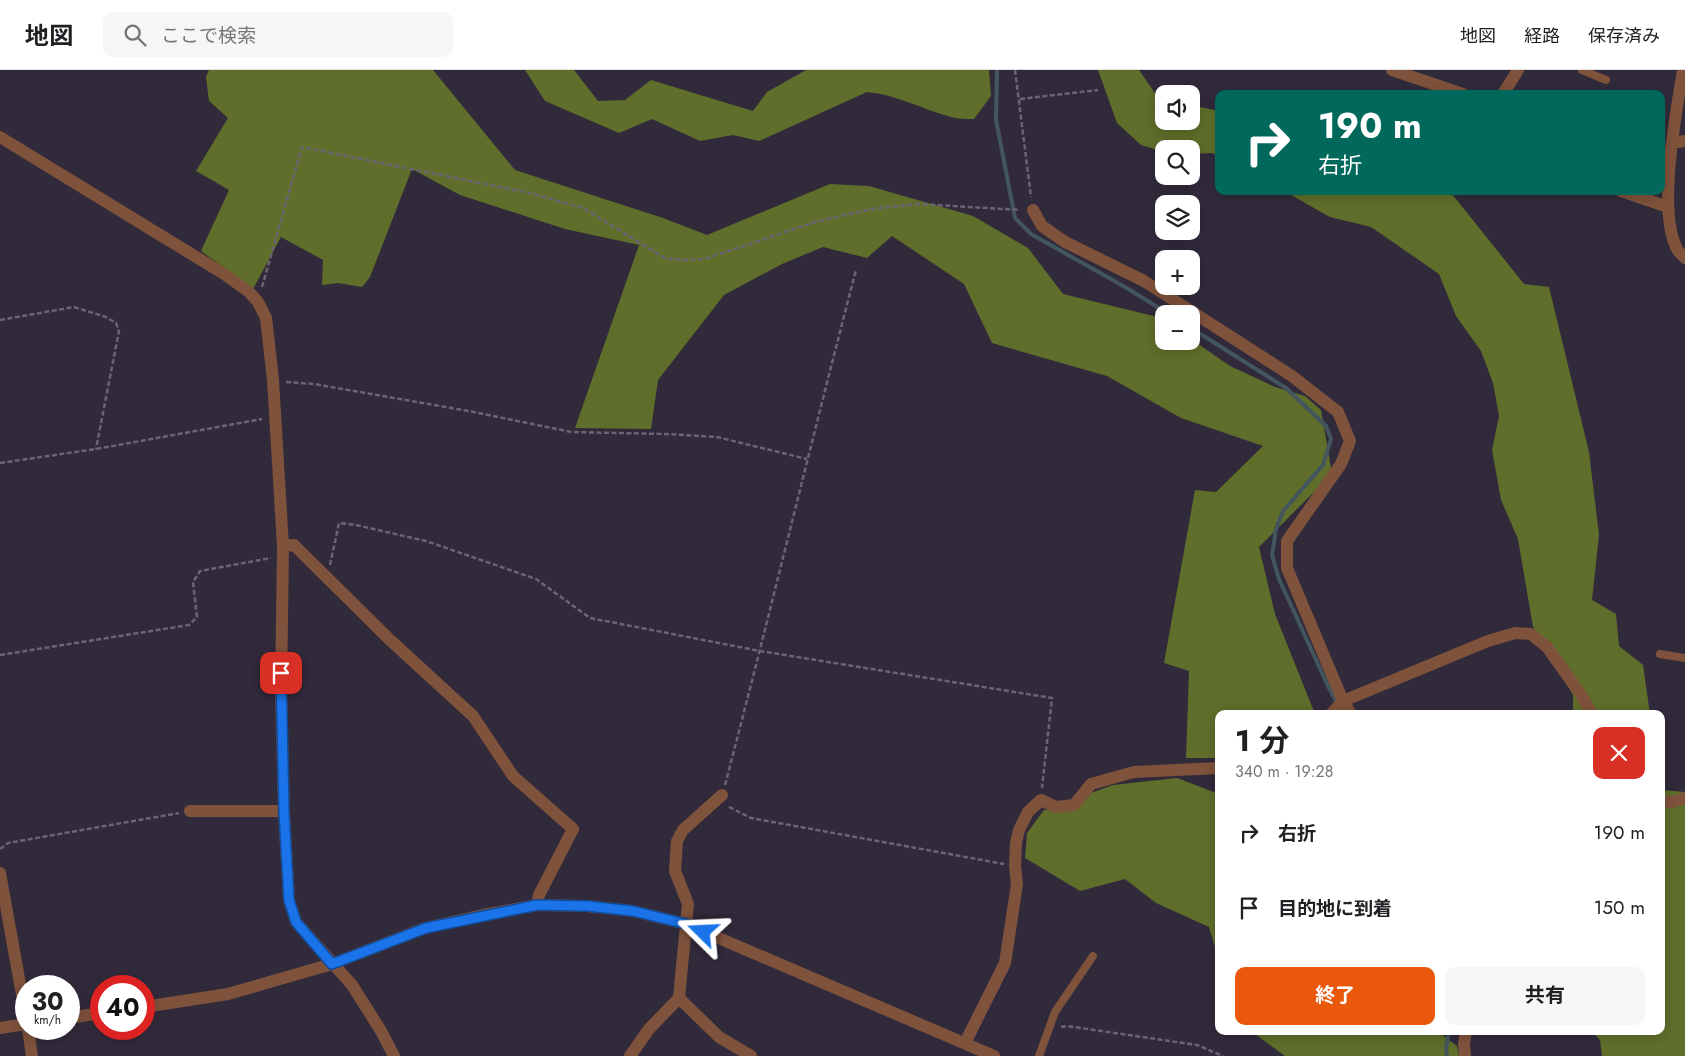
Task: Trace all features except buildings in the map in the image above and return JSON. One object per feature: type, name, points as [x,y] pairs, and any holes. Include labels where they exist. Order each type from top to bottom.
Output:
[{"type":"street","points":[[1392,70],[1451,90]]},
{"type":"street","points":[[1506,90],[1518,70]]},
{"type":"street","points":[[1683,70],[1672,143],[1668,207],[1672,233],[1678,250],[1685,258]]},
{"type":"street","points":[[0,137],[224,274],[249,292],[258,302],[266,318],[273,380],[282,551],[281,692],[284,812],[289,900],[296,922],[352,985],[382,1031],[394,1056]]},
{"type":"street","points":[[1672,143],[1685,141]]},
{"type":"street","points":[[1633,195],[1668,207]]},
{"type":"street","points":[[1033,210],[1042,226],[1065,242],[1144,281],[1292,376],[1338,412],[1350,441],[1341,464],[1288,541],[1287,568],[1343,701],[1349,710]]},
{"type":"street","points":[[282,551],[294,545],[389,640],[473,716],[514,776],[573,830],[539,895],[537,905]]},
{"type":"street","points":[[1335,710],[1343,701],[1488,640],[1515,633],[1531,634],[1547,647],[1577,688],[1590,710]]},
{"type":"street","points":[[965,1043],[1005,963],[1017,884],[1015,866],[1016,843],[1019,830],[1028,812],[1041,800],[1056,807],[1074,805],[1091,784],[1134,772],[1215,768]]},
{"type":"street","points":[[630,1056],[649,1029],[679,998],[688,904],[675,871],[677,841],[684,830],[719,798]]},
{"type":"street","points":[[1665,801],[1672,802],[1685,798]]},
{"type":"street","points":[[190,811],[284,812]]},
{"type":"street","points":[[0,873],[18,975]]},
{"type":"street","points":[[155,1005],[228,994],[332,964],[426,928],[537,905],[587,906],[633,911],[686,924],[994,1056]]},
{"type":"street","points":[[679,998],[720,1037],[751,1056]]},
{"type":"street","points":[[0,1028],[15,1026]]},
{"type":"street","points":[[1465,1035],[1465,1056]]},
{"type":"street","points":[[30,1040],[32,1056]]},
{"type":"lane","points":[[1582,70],[1606,80]]},
{"type":"lane","points":[[1660,654],[1685,658]]},
{"type":"lane","points":[[1039,1056],[1055,1012],[1093,956]]},
{"type":"path","points":[[258,302],[302,148],[530,193],[583,208],[665,258],[682,260],[705,259],[815,222],[871,209],[918,204],[1033,210],[1015,70]]},
{"type":"path","points":[[1020,99],[1098,90]]},
{"type":"path","points":[[856,270],[760,651],[719,798],[751,818],[1015,866]]},
{"type":"path","points":[[0,320],[74,307],[106,317],[116,323],[119,331],[96,449]]},
{"type":"path","points":[[273,380],[314,384],[474,412],[571,432],[717,437],[807,459]]},
{"type":"path","points":[[0,463],[96,449],[275,417]]},
{"type":"path","points":[[323,574],[331,564],[339,523],[356,525],[426,542],[536,579],[590,618],[760,651],[1052,698],[1041,800]]},
{"type":"path","points":[[0,655],[189,625],[198,617],[193,582],[200,571],[282,551]]},
{"type":"path","points":[[0,848],[8,843],[190,811]]},
{"type":"path","points":[[1048,1029],[1067,1026],[1118,1032],[1197,1045],[1223,1056]]},
{"type":"green space","points":[[209,70],[433,70],[515,170],[663,218],[707,235],[830,184],[869,186],[973,216],[1028,248],[1063,294],[1155,316],[1155,350],[1200,350],[1200,345],[1230,366],[1275,387],[1305,396],[1321,410],[1332,474],[1259,547],[1275,614],[1313,710],[1215,710],[1215,758],[1186,758],[1189,671],[1164,663],[1195,490],[1216,492],[1263,446],[1181,418],[1107,376],[992,343],[964,284],[892,236],[867,258],[823,247],[782,264],[724,295],[658,380],[651,429],[575,428],[639,245],[565,229],[460,195],[412,169],[370,277],[362,287],[338,283],[322,285],[323,260],[281,237],[253,289],[201,251],[229,190],[196,171],[228,118],[209,101],[206,77]]},
{"type":"green space","points":[[525,70],[574,70],[598,101],[625,100],[651,80],[753,111],[767,92],[806,70],[989,70],[991,96],[974,119],[965,119],[940,114],[899,99],[867,92],[759,141],[733,135],[700,141],[652,119],[619,133],[545,101]]},
{"type":"green space","points":[[1098,70],[1139,70],[1155,93],[1155,130],[1200,130],[1200,107],[1215,110],[1215,154],[1200,154],[1200,140],[1155,140],[1155,149],[1141,145],[1117,123]]},
{"type":"green space","points":[[1291,195],[1453,195],[1524,284],[1549,287],[1589,452],[1599,535],[1592,600],[1616,614],[1619,646],[1643,665],[1649,710],[1573,710],[1573,695],[1533,627],[1518,539],[1501,500],[1492,450],[1499,416],[1493,383],[1481,351],[1456,316],[1439,274],[1371,227],[1330,217]]},
{"type":"green space","points":[[1177,778],[1215,792],[1215,947],[1209,927],[1156,903],[1125,879],[1080,891],[1025,858],[1027,833],[1044,810],[1075,809],[1091,793],[1113,785]]},
{"type":"green space","points":[[1665,790],[1685,792],[1685,1056],[1602,1056],[1600,1040],[1595,1035],[1665,1035]]},
{"type":"green space","points":[[1256,1035],[1442,1035],[1457,1046],[1459,1056],[1285,1056]]},
{"type":"waterway","points":[[997,70],[996,120],[1015,218],[1031,234],[1155,305]]},
{"type":"waterway","points":[[1200,334],[1286,388],[1326,426],[1331,439],[1323,465],[1283,511],[1276,529],[1272,555],[1279,579],[1341,710]]},
{"type":"waterway","points":[[1447,1056],[1448,1035]]},
{"type":"route","points":[[281,673],[284,812],[289,900],[296,922],[332,964],[426,928],[537,905],[587,906],[633,911],[686,924],[703,932]]}]
